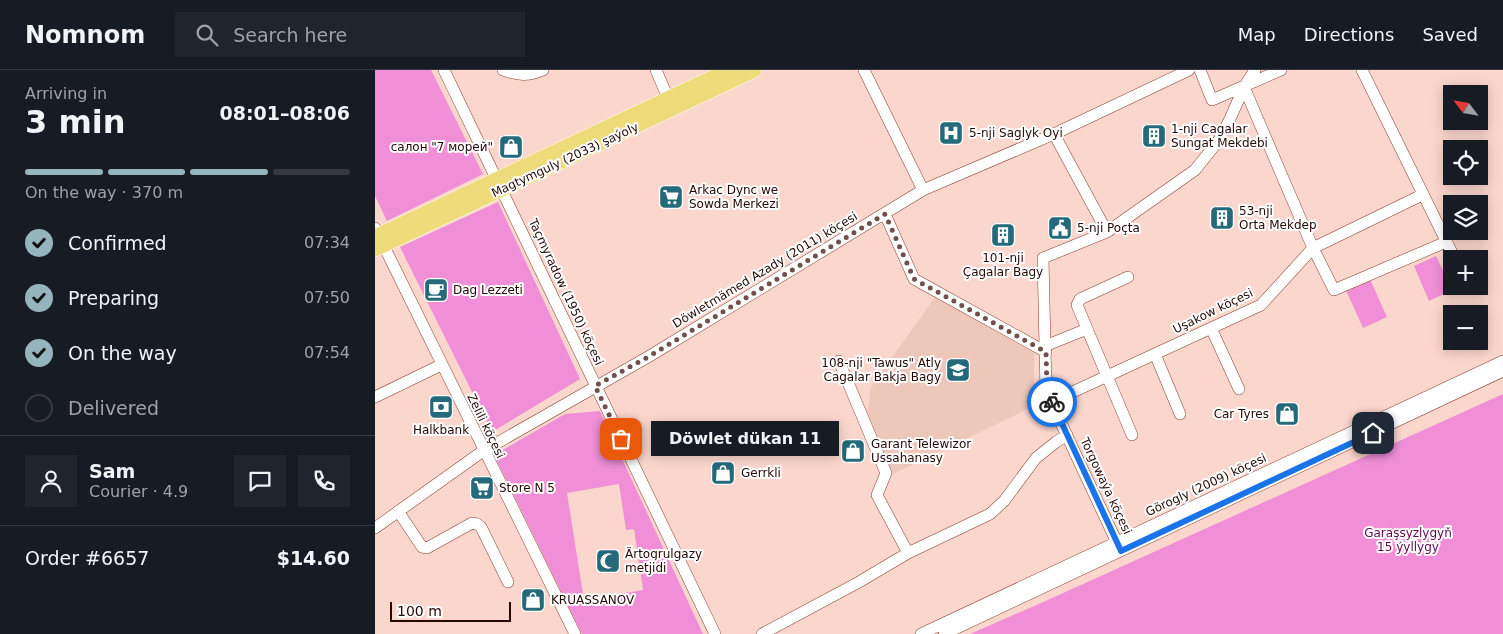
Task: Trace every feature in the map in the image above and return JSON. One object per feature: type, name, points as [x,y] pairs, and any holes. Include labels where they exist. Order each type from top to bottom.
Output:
[{"type":"main road","name":"Magtymguly (2033) şaýoly","points":[[500,184],[669,98],[729,70]]},
{"type":"main road","name":"Magtymguly (2033) şaýoly","points":[[377,239],[754,70]]},
{"type":"street","name":"Taçmyradow (1950) köçesi","points":[[444,70],[715,634]]},
{"type":"street","points":[[503,70],[520,76],[534,74],[543,70]]},
{"type":"street","points":[[656,70],[669,98]]},
{"type":"street","points":[[864,70],[923,190]]},
{"type":"street","name":"Döwletmämed Azady (2011) köçesi","points":[[375,528],[483,451],[648,357],[923,190],[1054,134],[1189,70]]},
{"type":"street","points":[[1200,70],[1212,100],[1281,70]]},
{"type":"street","points":[[1054,134],[1107,232],[1195,170],[1219,140],[1244,87],[1255,70]]},
{"type":"street","points":[[1362,70],[1450,250]]},
{"type":"street","points":[[1244,87],[1313,248],[1334,290],[1446,242]]},
{"type":"street","name":"Uşakow köçesi","points":[[1051,402],[1261,305],[1313,248],[1422,195]]},
{"type":"street","points":[[885,214],[914,279],[1046,349],[1087,329]]},
{"type":"street","name":"Torgowaýa köçesi","points":[[1107,232],[1043,258],[1047,391],[1119,546]]},
{"type":"street","name":"Zelili köçesi","points":[[377,239],[575,634]]},
{"type":"street","points":[[1128,276],[1080,299],[1077,305],[1132,434]]},
{"type":"street","points":[[1211,328],[1239,390]]},
{"type":"street","points":[[1155,354],[1180,414]]},
{"type":"street","points":[[839,361],[886,473],[877,495],[908,553]]},
{"type":"street","name":"Görogly (2009) köçesi","points":[[944,634],[1119,546],[1503,361]]},
{"type":"street","points":[[375,397],[441,365]]},
{"type":"street","name":"Görogly (2009) köçesi","points":[[921,634],[1503,371]]},
{"type":"street","points":[[762,634],[859,582],[908,553],[989,514],[1004,501],[1036,458],[1067,435]]},
{"type":"street","points":[[398,512],[422,547],[427,548],[472,523],[477,524],[481,527],[508,582]]},
{"type":"shaded area","name":"108-nji \"Tawus\" Atly Cagalar Bakja Bagy","points":[[935,297],[1034,353],[1034,406],[891,475],[867,418],[871,387]]},
{"type":"green space","points":[[375,70],[431,70],[483,174],[387,221],[375,196]]},
{"type":"green space","points":[[498,202],[580,379],[492,432],[400,247]]},
{"type":"green space","points":[[1436,256],[1443,271],[1443,294],[1429,301],[1414,266]]},
{"type":"green space","points":[[1369,277],[1387,317],[1363,328],[1345,288]]},
{"type":"green space","name":"Garaşsyzlygyň 15 ýyllygy","points":[[1503,394],[1503,634],[970,634],[1041,603]]},
{"type":"green space","points":[[600,411],[703,634],[582,634],[494,455],[565,414]],"holes":[[[619,484],[626,530],[634,529],[643,590],[584,600],[567,493]]]},
{"type":"way so far","points":[[621,439],[595,386],[648,357],[885,214],[914,279],[1046,352],[1047,391],[1052,402]]},
{"type":"place","name":"5-nji Saglyk Oyi","points":[[951,133]]},
{"type":"place","name":"1-nji Cagalar Sungat Mekdebi","points":[[1154,136]]},
{"type":"place","name":"салон \"7 морей\"","points":[[511,147]]},
{"type":"place","name":"Arkac Dync we Sowda Merkezi","points":[[671,197]]},
{"type":"place","name":"53-nji Orta Mekdep","points":[[1222,218]]},
{"type":"place","name":"5-nji Poçta","points":[[1060,228]]},
{"type":"place","name":"101-nji Çagalar Bagy","points":[[1003,235]]},
{"type":"place","name":"Dag Lezzeti","points":[[436,290]]},
{"type":"place","name":"108-nji \"Tawus\" Atly Cagalar Bakja Bagy","points":[[958,370]]},
{"type":"place","name":"Halkbank","points":[[441,407]]},
{"type":"place","name":"Car Tyres","points":[[1287,414]]},
{"type":"place","name":"Döwlet dükan 11","points":[[621,439]]},
{"type":"place","name":"Garant Telewizor Ussahanasy","points":[[853,451]]},
{"type":"place","name":"Gerrkli","points":[[723,473]]},
{"type":"place","name":"Store N 5","points":[[482,488]]},
{"type":"place","name":"Ärtogrulgazy metjidi","points":[[608,561]]},
{"type":"place","name":"KRUASSANOV","points":[[533,600]]},
{"type":"route","points":[[1052,402],[1121,551],[1373,433]]}]
